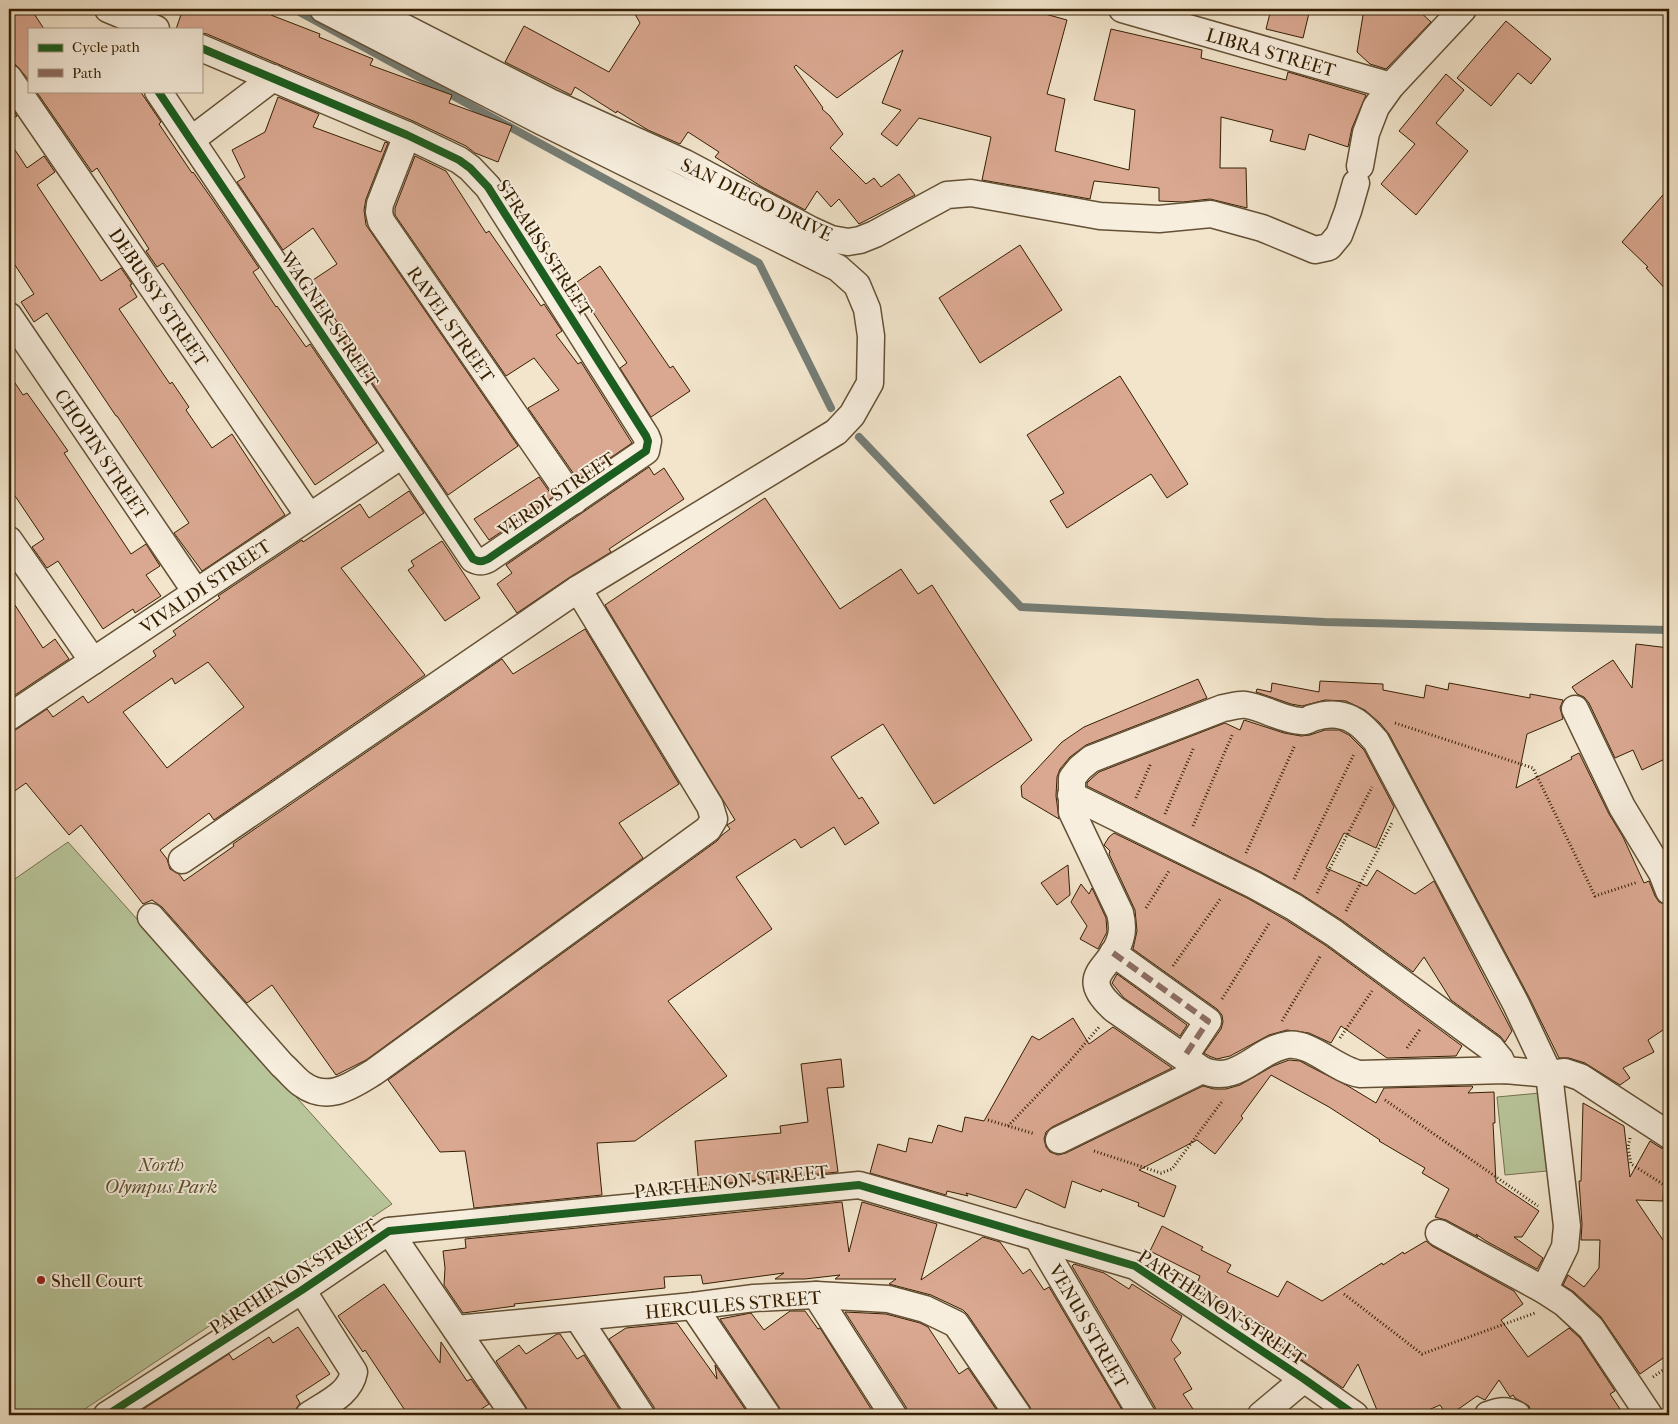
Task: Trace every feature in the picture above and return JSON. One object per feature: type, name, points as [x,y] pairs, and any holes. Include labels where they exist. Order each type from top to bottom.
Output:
[{"type":"street","points":[[103,9],[115,28]]},
{"type":"street","points":[[108,9],[154,28]]},
{"type":"street","points":[[182,860],[578,589],[836,432],[852,415],[870,383],[872,336],[867,309],[857,285],[838,268],[543,122],[323,9]]},
{"type":"street","name":"SAN DIEGO DRIVE","points":[[368,9],[550,102],[685,163],[831,239],[848,242],[860,240],[875,234],[947,195],[971,193],[1100,216],[1159,219],[1211,214],[1262,228],[1315,250],[1329,247],[1339,235],[1358,175],[1366,132],[1376,108],[1391,86],[1463,9]]},
{"type":"street","name":"LIBRA STREET","points":[[1122,9],[1391,86]]},
{"type":"street","name":"STRAUSS STREET","points":[[202,48],[407,135],[459,160],[480,177],[646,436],[648,446]]},
{"type":"street","name":"DEBUSSY STREET","points":[[9,78],[309,516]]},
{"type":"street","points":[[191,140],[273,78]]},
{"type":"street","name":"WAGNER STREET","points":[[159,92],[468,553],[478,562]]},
{"type":"street","name":"RAVEL STREET","points":[[407,135],[380,204],[380,221],[574,501]]},
{"type":"street","name":"CHOPIN STREET","points":[[9,316],[196,592]]},
{"type":"street","name":"VERDI STREET","points":[[478,562],[488,559],[574,501],[641,455],[648,446]]},
{"type":"street","name":"VIVALDI STREET","points":[[9,717],[402,455]]},
{"type":"street","points":[[9,540],[93,661]]},
{"type":"street","points":[[151,917],[282,1065],[303,1085],[322,1093],[344,1090],[374,1072],[708,829],[714,819],[710,806],[578,589]]},
{"type":"street","points":[[1554,1297],[1568,1226],[1549,1074],[1516,1004],[1406,797],[1376,741],[1366,730],[1343,716],[1327,715],[1305,722],[1284,718],[1244,705],[1223,708],[1091,759],[1072,778],[1072,812],[1120,913],[1123,927],[1121,938],[1096,978],[1096,986],[1101,997],[1114,1009],[1193,1064],[1212,1074],[1235,1072],[1274,1050],[1287,1045],[1298,1045],[1352,1073],[1360,1074],[1505,1070],[1549,1074],[1565,1072],[1580,1077],[1669,1135]]},
{"type":"street","points":[[1575,709],[1622,808],[1667,878]]},
{"type":"street","points":[[1071,795],[1254,885],[1306,914],[1491,1048],[1500,1059],[1505,1070]]},
{"type":"street","points":[[1059,1140],[1193,1064],[1208,1021],[1113,953]]},
{"type":"street","name":"PARTHENON STREET","points":[[107,1415],[302,1290],[389,1231],[859,1185],[1135,1266],[1356,1415]]},
{"type":"street","points":[[389,1231],[456,1329],[503,1411]]},
{"type":"street","points":[[1439,1233],[1554,1297],[1591,1328],[1649,1415]]},
{"type":"street","name":"VENUS STREET","points":[[1037,1237],[1142,1415]]},
{"type":"street","points":[[302,1290],[354,1372],[352,1382],[346,1391],[309,1415]]},
{"type":"street","points":[[816,1295],[893,1415]]},
{"type":"street","name":"HERCULES STREET","points":[[456,1329],[578,1318],[754,1298],[816,1295],[888,1299],[926,1308],[956,1324],[1018,1415]]},
{"type":"street","points":[[693,1306],[767,1415]]},
{"type":"street","points":[[578,1318],[641,1415]]},
{"type":"street","points":[[1261,1415],[1304,1379]]},
{"type":"street","points":[[1488,1415],[1499,1411],[1510,1411],[1517,1415]]},
{"type":"path","points":[[1123,927],[1135,925],[1183,850],[1244,705]]},
{"type":"path","points":[[1156,836],[1208,714]]},
{"type":"path","points":[[1126,821],[1165,730]]},
{"type":"path","points":[[1306,914],[1386,760]]},
{"type":"path","points":[[1274,1050],[1278,1027],[1334,933],[1406,797]]},
{"type":"path","points":[[1325,1059],[1386,971]]},
{"type":"path","points":[[1390,1073],[1435,1007]]},
{"type":"path","points":[[1008,1126],[1070,1061],[1114,1009]]},
{"type":"path","points":[[988,1120],[1059,1140],[1161,1173],[1172,1169],[1225,1097]]},
{"type":"path","points":[[1382,1098],[1568,1226]]},
{"type":"path","points":[[1641,1117],[1632,1131],[1628,1147],[1631,1164],[1669,1188]]},
{"type":"path","points":[[1344,1294],[1422,1354],[1554,1297]]},
{"type":"green space","name":"North Olympus Park","points":[[68,842],[392,1204],[76,1415],[9,1415],[9,883]]},
{"type":"green space","points":[[1540,1093],[1547,1171],[1505,1175],[1497,1097]]},
{"type":"building","points":[[9,9],[31,9],[43,28],[28,28],[28,79],[16,65],[9,63]]},
{"type":"building","points":[[183,9],[273,9],[271,15],[320,34],[319,37],[373,59],[370,65],[452,95],[449,103],[512,126],[498,162],[475,153],[466,146],[413,121],[202,33],[202,28],[176,28]]},
{"type":"building","points":[[632,9],[1027,9],[1067,20],[1047,94],[1065,99],[1055,151],[1129,170],[1135,110],[1094,100],[1111,29],[1202,50],[1201,58],[1286,80],[1288,72],[1366,95],[1352,128],[1348,147],[1309,134],[1305,150],[1270,141],[1273,130],[1221,117],[1220,168],[1246,168],[1247,208],[1210,199],[1183,202],[1159,201],[1159,188],[1094,181],[1090,199],[982,180],[991,137],[919,118],[897,146],[881,134],[901,110],[882,103],[903,50],[837,98],[796,65],[794,67],[822,109],[830,116],[843,134],[830,148],[866,184],[874,178],[881,187],[899,174],[915,195],[859,224],[839,199],[831,207],[817,191],[805,210],[762,187],[715,157],[719,152],[688,132],[680,144],[648,130],[617,111],[616,113],[575,87],[571,95],[505,62],[524,26],[609,72],[640,23]]},
{"type":"building","points":[[1271,9],[1310,9],[1303,38],[1266,29]]},
{"type":"building","points":[[1364,9],[1417,9],[1431,22],[1386,69],[1370,64],[1357,52]]},
{"type":"building","points":[[1506,21],[1551,59],[1531,84],[1518,73],[1491,106],[1457,78]]},
{"type":"building","points":[[1446,74],[1464,90],[1436,123],[1468,151],[1416,215],[1381,184],[1415,144],[1399,131]]},
{"type":"building","points":[[37,92],[141,92],[161,122],[159,124],[259,268],[253,272],[276,307],[306,347],[310,344],[377,443],[315,485],[163,263],[157,267],[146,251],[149,249],[97,168],[92,172]]},
{"type":"building","points":[[278,97],[319,114],[313,127],[381,152],[385,142],[388,143],[366,199],[364,210],[366,225],[518,446],[448,495],[335,328],[337,326],[335,323],[337,322],[310,282],[337,264],[313,228],[283,250],[237,182],[245,177],[232,150],[265,132]]},
{"type":"building","points":[[9,104],[17,116],[9,121]]},
{"type":"building","points":[[9,141],[27,168],[44,156],[55,172],[37,185],[101,281],[121,268],[132,284],[130,285],[137,297],[119,309],[170,384],[172,382],[189,407],[186,410],[212,448],[232,434],[285,515],[202,571],[174,533],[189,523],[47,313],[34,322],[21,302],[34,294],[9,256]]},
{"type":"building","points":[[415,156],[446,171],[486,233],[489,231],[541,306],[544,304],[562,331],[556,335],[578,364],[581,362],[632,443],[578,480],[528,408],[559,390],[534,358],[506,376],[395,215],[395,208]]},
{"type":"building","points":[[1669,188],[1669,293],[1646,268],[1648,267],[1622,242]]},
{"type":"building","points":[[1020,245],[1062,310],[980,363],[939,298]]},
{"type":"building","points":[[600,266],[670,368],[673,366],[690,391],[651,417],[620,368],[627,363],[574,284]]},
{"type":"building","points":[[9,374],[23,395],[27,393],[68,451],[64,453],[131,554],[146,544],[160,566],[146,575],[161,596],[135,613],[133,609],[103,629],[58,561],[47,568],[32,547],[44,539],[9,487]]},
{"type":"building","points":[[1120,376],[1188,484],[1167,498],[1151,474],[1067,528],[1050,501],[1064,493],[1027,435]]},
{"type":"building","points":[[649,467],[654,475],[664,468],[684,499],[609,549],[611,552],[517,613],[497,584],[512,573],[506,565]]},
{"type":"building","points":[[539,477],[553,497],[489,540],[474,519]]},
{"type":"building","points":[[409,491],[424,513],[341,568],[425,675],[214,820],[209,813],[160,850],[167,859],[170,869],[179,874],[184,881],[234,846],[233,844],[502,659],[513,674],[585,629],[679,784],[619,823],[643,858],[366,1060],[336,1075],[272,985],[247,1003],[162,907],[152,900],[143,904],[81,825],[69,835],[26,783],[9,795],[9,732],[17,729],[47,709],[53,717],[83,696],[88,703],[156,656],[153,651],[176,635],[173,631],[220,598],[218,596],[360,504],[369,518]],"holes":[[[208,662],[244,707],[167,768],[123,712],[172,678],[175,684]]]},
{"type":"building","points":[[765,498],[840,609],[901,569],[918,594],[932,585],[1032,740],[934,804],[883,724],[831,757],[859,799],[862,797],[879,823],[845,845],[834,827],[801,848],[795,839],[736,877],[772,929],[668,1001],[727,1076],[635,1141],[597,1143],[602,1195],[474,1208],[465,1151],[440,1152],[388,1080],[717,841],[730,829],[727,825],[735,820],[605,605]]},
{"type":"building","points":[[442,541],[480,598],[445,621],[408,570],[414,566],[411,561]]},
{"type":"building","points":[[9,596],[43,648],[55,639],[69,659],[9,699]]},
{"type":"building","points":[[1636,644],[1669,648],[1669,757],[1642,770],[1633,750],[1615,758],[1589,703],[1584,697],[1577,694],[1572,687],[1613,660],[1632,688]]},
{"type":"building","points":[[1198,679],[1207,698],[1086,745],[1070,757],[1060,769],[1057,777],[1056,796],[1059,819],[1022,797],[1021,786],[1062,742],[1084,727]]},
{"type":"building","points":[[1320,681],[1383,684],[1383,690],[1424,698],[1426,685],[1448,690],[1449,683],[1530,698],[1530,694],[1563,700],[1560,708],[1563,719],[1527,734],[1516,788],[1572,759],[1571,757],[1579,753],[1609,814],[1623,837],[1644,883],[1649,881],[1659,902],[1669,906],[1669,1026],[1648,1040],[1654,1052],[1623,1068],[1630,1078],[1620,1085],[1585,1063],[1569,1058],[1559,1058],[1529,997],[1389,734],[1380,723],[1365,710],[1346,701],[1325,700],[1302,706],[1256,692],[1257,689],[1271,692],[1272,683],[1319,692]]},
{"type":"building","points":[[1244,720],[1284,733],[1301,736],[1325,730],[1339,730],[1349,735],[1364,750],[1394,807],[1376,848],[1344,833],[1326,868],[1367,886],[1377,870],[1415,894],[1434,881],[1512,1031],[1505,1042],[1500,1036],[1451,1000],[1424,957],[1413,972],[1343,921],[1301,894],[1261,872],[1087,786],[1087,783],[1099,772],[1225,723],[1240,730]]},
{"type":"building","points":[[1114,833],[1247,898],[1325,945],[1462,1046],[1456,1056],[1387,1058],[1341,1026],[1331,1043],[1309,1033],[1287,1030],[1269,1035],[1230,1056],[1217,1059],[1204,1053],[1221,1029],[1222,1015],[1217,1009],[1133,949],[1137,931],[1135,910],[1109,854],[1110,851],[1104,845]]},
{"type":"building","points":[[1068,865],[1070,895],[1057,905],[1041,883]]},
{"type":"building","points":[[1081,884],[1089,894],[1092,888],[1106,918],[1107,932],[1098,949],[1080,939],[1087,926],[1071,902]]},
{"type":"building","points":[[1117,974],[1187,1025],[1180,1036],[1124,998],[1112,983]]},
{"type":"building","points":[[1073,1018],[1089,1044],[1113,1027],[1172,1068],[1052,1127],[1046,1132],[1044,1139],[1046,1147],[1050,1152],[1058,1155],[1066,1153],[1203,1086],[1214,1089],[1226,1089],[1240,1085],[1273,1066],[1289,1060],[1300,1061],[1376,1103],[1384,1088],[1472,1086],[1468,1093],[1494,1092],[1495,1123],[1493,1123],[1496,1182],[1539,1211],[1522,1237],[1514,1237],[1543,1258],[1537,1269],[1476,1234],[1478,1237],[1446,1220],[1435,1217],[1449,1189],[1422,1173],[1425,1168],[1379,1141],[1329,1107],[1271,1075],[1241,1116],[1243,1118],[1215,1154],[1197,1140],[1139,1170],[1176,1186],[1164,1217],[1138,1206],[1139,1203],[1102,1189],[1101,1192],[1072,1181],[1065,1208],[1026,1189],[1016,1208],[966,1193],[968,1196],[947,1191],[946,1195],[870,1173],[878,1144],[906,1152],[909,1138],[932,1143],[938,1125],[962,1132],[965,1117],[984,1121],[1032,1036],[1039,1040]]},
{"type":"building","points":[[841,1059],[844,1087],[827,1088],[838,1172],[699,1186],[695,1141],[781,1133],[780,1126],[808,1122],[801,1064]]},
{"type":"building","points":[[1583,1103],[1624,1126],[1630,1177],[1650,1141],[1661,1148],[1669,1150],[1669,1181],[1664,1178],[1663,1201],[1636,1200],[1669,1249],[1669,1354],[1640,1374],[1601,1317],[1574,1292],[1563,1285],[1568,1275],[1584,1287],[1599,1268],[1600,1240],[1581,1240],[1582,1224],[1579,1181],[1581,1181]]},
{"type":"building","points":[[842,1202],[849,1252],[862,1202],[937,1224],[921,1280],[983,1237],[1000,1242],[1023,1274],[1030,1269],[1044,1290],[1049,1287],[1125,1415],[1033,1415],[1030,1407],[963,1310],[931,1295],[889,1284],[896,1279],[835,1279],[840,1275],[805,1279],[775,1279],[784,1273],[703,1284],[701,1275],[664,1277],[665,1288],[514,1304],[515,1306],[463,1313],[444,1285],[443,1251],[466,1248],[465,1239]]},
{"type":"building","points":[[1162,1226],[1203,1247],[1201,1250],[1231,1265],[1227,1272],[1278,1297],[1287,1281],[1322,1301],[1382,1263],[1383,1265],[1403,1252],[1404,1254],[1426,1241],[1514,1291],[1523,1304],[1501,1320],[1528,1357],[1569,1328],[1580,1338],[1615,1391],[1610,1394],[1624,1415],[1532,1415],[1529,1406],[1513,1395],[1510,1397],[1499,1380],[1485,1400],[1477,1396],[1450,1415],[1447,1415],[1440,1405],[1417,1415],[1379,1415],[1358,1364],[1343,1388],[1262,1333],[1266,1326],[1216,1302],[1195,1288],[1200,1276],[1150,1251]]},
{"type":"building","points":[[1074,1264],[1104,1273],[1129,1289],[1132,1284],[1182,1316],[1171,1340],[1181,1353],[1174,1359],[1192,1389],[1183,1394],[1197,1415],[1157,1415],[1155,1407],[1072,1266]]},
{"type":"building","points":[[384,1284],[440,1363],[441,1342],[467,1381],[471,1379],[489,1404],[472,1415],[408,1415],[365,1350],[363,1352],[338,1316]]},
{"type":"building","points":[[790,1311],[805,1311],[818,1329],[820,1328],[873,1412],[867,1415],[782,1415],[779,1407],[720,1319],[751,1313],[764,1330]]},
{"type":"building","points":[[845,1312],[886,1314],[928,1327],[959,1374],[968,1368],[1000,1415],[908,1415],[906,1407]]},
{"type":"building","points":[[677,1323],[717,1379],[715,1365],[749,1415],[656,1415],[654,1407],[609,1339],[626,1328]]},
{"type":"building","points":[[298,1327],[330,1374],[296,1396],[300,1403],[292,1415],[134,1415],[229,1354],[233,1360],[269,1337],[273,1343]]},
{"type":"building","points":[[557,1334],[560,1334],[577,1359],[584,1355],[623,1415],[529,1415],[526,1407],[496,1361],[519,1345],[526,1354]]},
{"type":"waterway","points":[[294,9],[759,263],[831,408]]},
{"type":"waterway","points":[[859,437],[1021,607],[1325,622],[1669,630]]},
{"type":"marked path","points":[[1113,953],[1208,1021],[1184,1057]]},
{"type":"cycle path","points":[[159,92],[473,559],[477,561],[488,559],[646,451],[648,441],[646,436],[488,187],[470,168],[459,160],[407,135],[202,48]]},
{"type":"cycle path","points":[[107,1415],[302,1290],[389,1231],[859,1185],[1135,1266],[1355,1415]]},
{"type":"place","name":"Shell Court","points":[[41,1280]]}]
